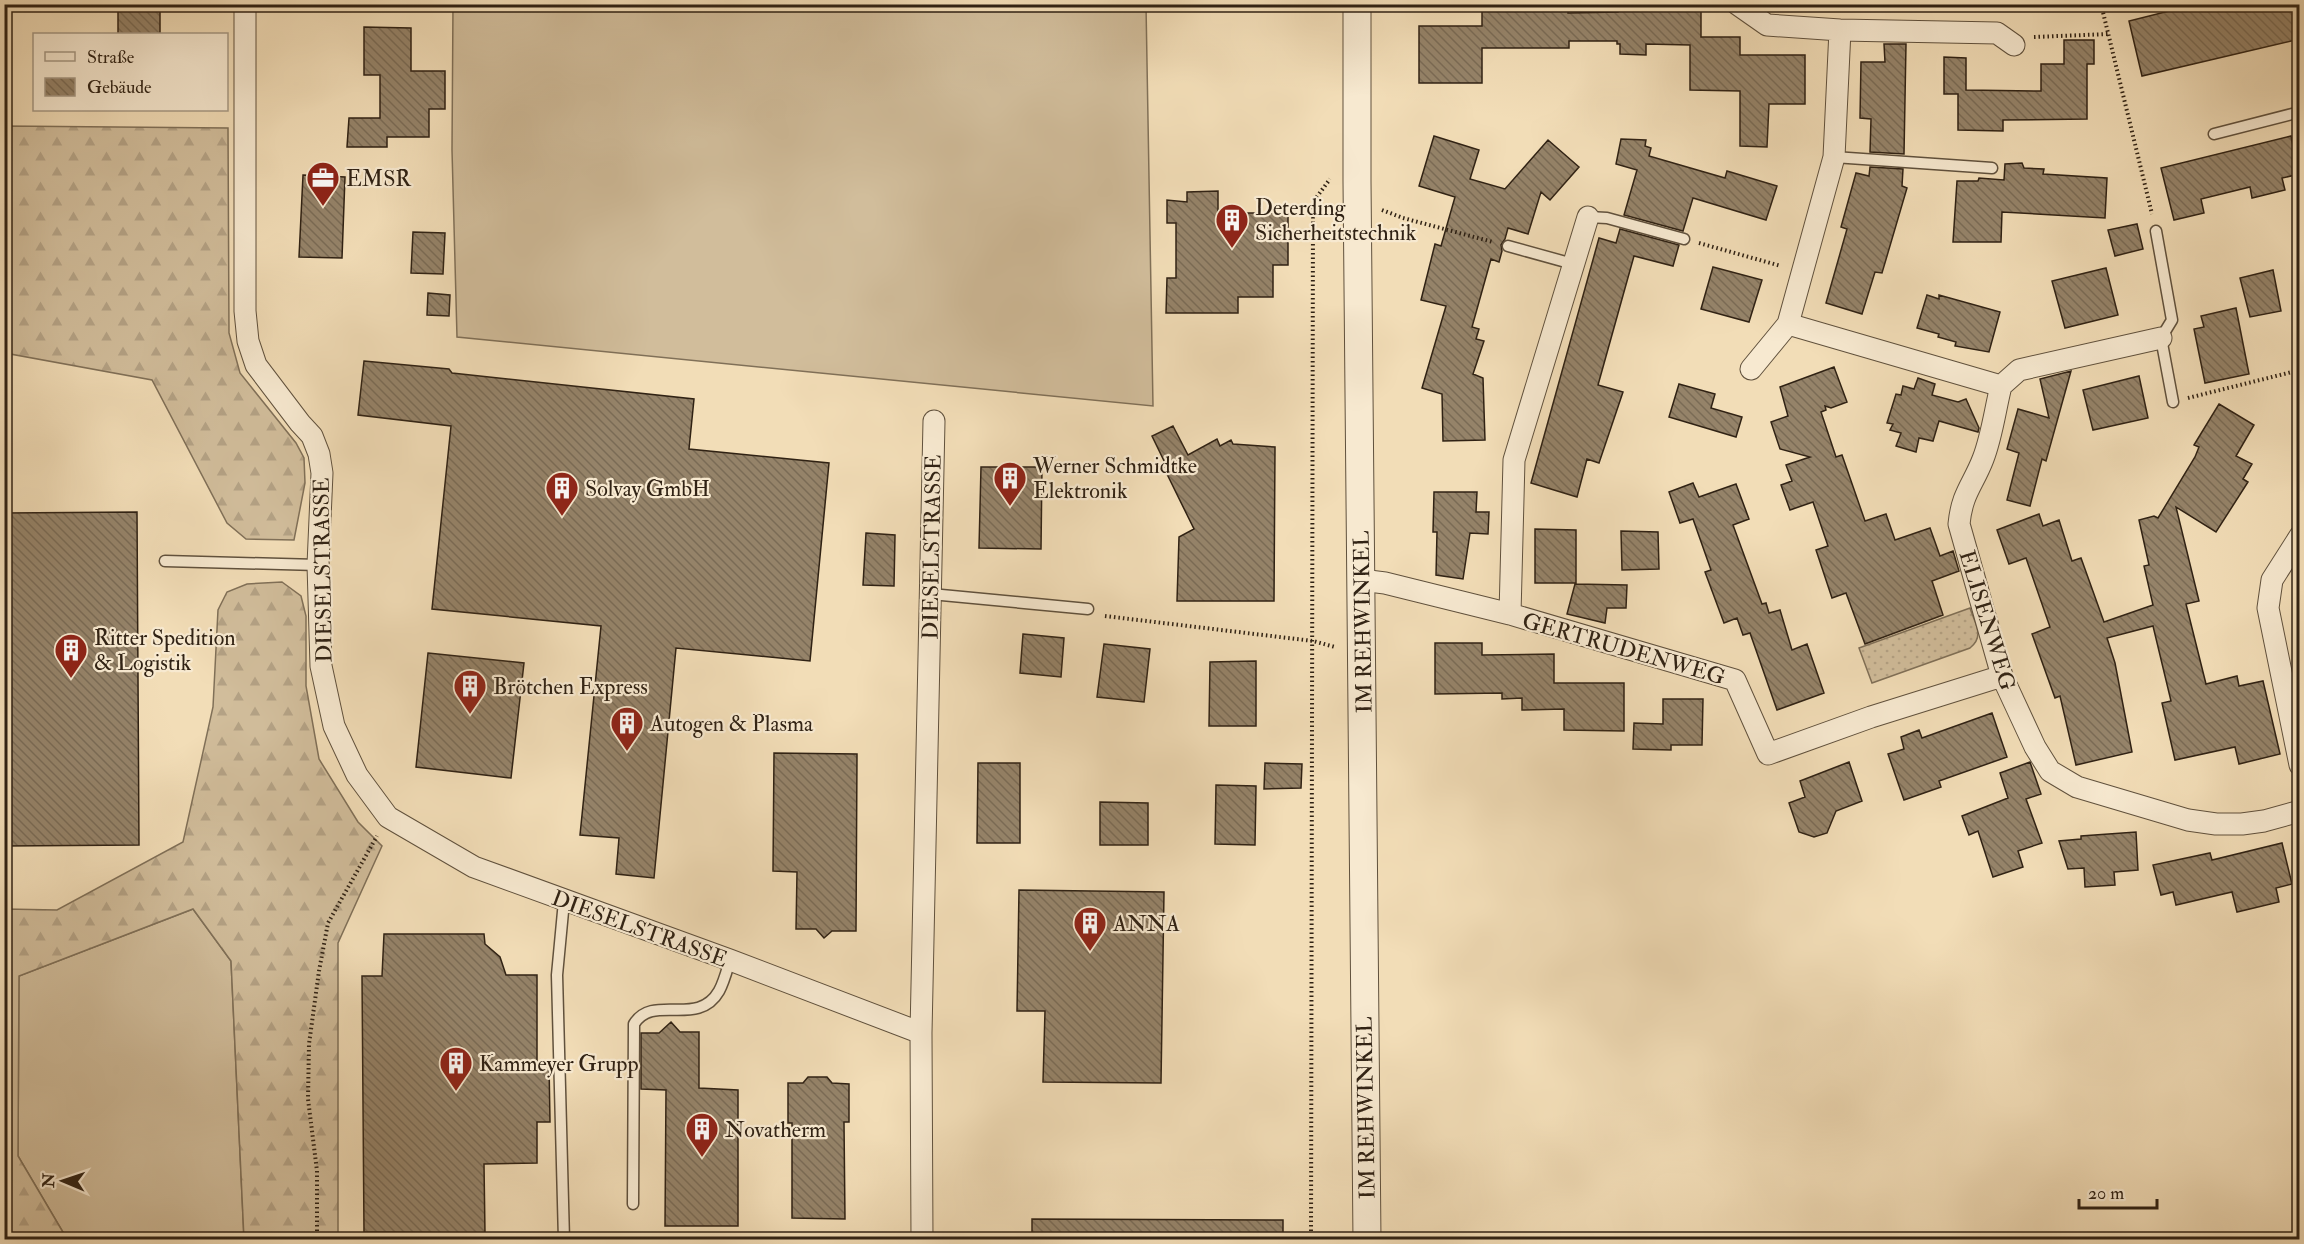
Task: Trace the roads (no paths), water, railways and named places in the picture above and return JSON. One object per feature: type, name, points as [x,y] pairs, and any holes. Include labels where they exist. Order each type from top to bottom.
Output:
[{"type":"street","name":"DIESELSTRASSE","points":[[245,4],[245,312],[248,341],[256,365],[312,436],[319,454],[322,473],[318,565],[321,666],[334,726],[357,775],[388,818],[474,867],[564,902],[730,960],[921,1033]]},
{"type":"street","name":"IM REHWINKEL","points":[[1357,4],[1367,1239]]},
{"type":"street","points":[[1737,4],[1767,25],[1840,30],[1997,33],[2014,45]]},
{"type":"street","points":[[1751,369],[1788,324],[1834,157],[1840,30]]},
{"type":"street","name":"GERTRUDENWEG","points":[[1510,614],[1514,460],[1588,218]]},
{"type":"street","points":[[1788,324],[2001,386],[2019,370],[2161,338]]},
{"type":"street","name":"ELISENWEG","points":[[2001,386],[1983,459],[1966,490],[1960,510],[1959,524],[2002,676],[2035,747],[2050,771],[2078,787],[2188,820],[2216,824],[2264,821],[2300,811]]},
{"type":"street","name":"DIESELSTRASSE","points":[[922,1239],[921,1033],[934,421]]},
{"type":"street","points":[[2300,536],[2272,580],[2268,608],[2300,765]]},
{"type":"street","name":"GERTRUDENWEG","points":[[1361,580],[1385,583],[1510,614],[1735,680],[1768,754],[1871,717],[2002,676]]},
{"type":"lane","points":[[2214,134],[2300,112]]},
{"type":"lane","points":[[1834,157],[1992,168]]},
{"type":"lane","points":[[1588,218],[1607,218],[1684,239]]},
{"type":"lane","points":[[2156,231],[2172,320],[2161,338],[2173,402]]},
{"type":"lane","points":[[1508,246],[1573,264]]},
{"type":"lane","points":[[165,561],[318,565]]},
{"type":"lane","points":[[931,594],[1088,609]]},
{"type":"lane","points":[[564,902],[557,975],[564,1239]]},
{"type":"lane","points":[[633,1204],[634,1024],[640,1015],[657,1010],[690,1011],[709,1002],[719,992],[730,960]]},
{"type":"place","name":"EMSR","points":[[323,207]]},
{"type":"place","name":"Deterding Sicherheitstechnik","points":[[1232,249]]},
{"type":"place","name":"Werner Schmidtke Elektronik","points":[[1010,507]]},
{"type":"place","name":"Solvay GmbH","points":[[562,517]]},
{"type":"place","name":"Ritter Spedition & Logistik","points":[[71,679]]},
{"type":"place","name":"Brötchen Express","points":[[470,715]]},
{"type":"place","name":"Autogen & Plasma","points":[[627,752]]},
{"type":"place","name":"ANNA","points":[[1090,952]]},
{"type":"place","name":"Kammeyer Grupp","points":[[456,1092]]},
{"type":"place","name":"Novatherm","points":[[702,1158]]}]
